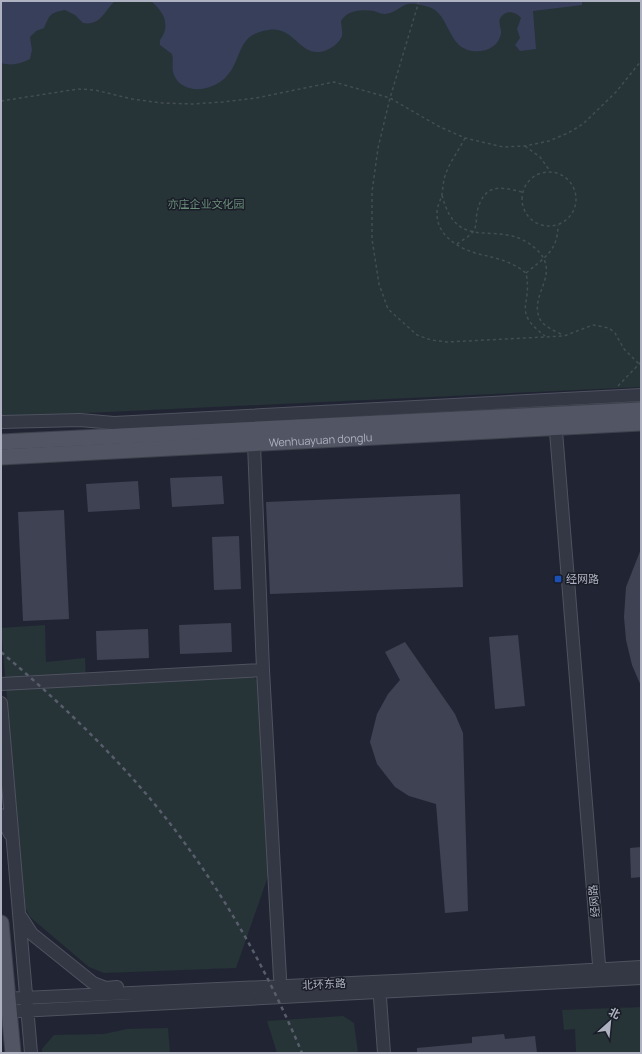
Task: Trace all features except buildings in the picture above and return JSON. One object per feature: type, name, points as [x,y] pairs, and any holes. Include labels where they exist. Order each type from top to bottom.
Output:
[{"type":"main road","name":"Wenhuayuan donglu","points":[[1,457],[254,444],[556,421],[641,410]]},
{"type":"main road","name":"Wenhuayuan donglu","points":[[1,442],[164,434],[556,421],[612,425],[641,423]]},
{"type":"main road","points":[[1,923],[4,1006],[13,1053]]},
{"type":"street","points":[[114,423],[641,395]]},
{"type":"street","points":[[1,422],[80,420],[114,423],[164,434]]},
{"type":"street","name":"经网路","points":[[556,421],[600,974]]},
{"type":"street","points":[[612,425],[641,427]]},
{"type":"street","points":[[254,444],[263,670],[280,978]]},
{"type":"street","points":[[1,684],[263,670]]},
{"type":"street","points":[[1,703],[31,1053]]},
{"type":"street","points":[[1,815],[13,840]]},
{"type":"street","points":[[20,916],[32,934],[93,983],[106,988],[280,978],[297,986]]},
{"type":"street","name":"北环东路","points":[[4,1006],[27,1011],[379,987],[600,974],[641,967]]},
{"type":"street","name":"北环东路","points":[[600,974],[641,978]]},
{"type":"street","name":"北环东路","points":[[4,1006],[26,998],[297,986],[379,987]]},
{"type":"street","points":[[379,987],[384,1053]]},
{"type":"path","points":[[419,1],[390,98],[378,148],[372,192],[372,239],[379,284],[388,309],[417,335],[431,340],[447,342],[564,336],[593,325],[610,328],[615,333],[624,349],[639,364]]},
{"type":"path","points":[[1,101],[78,89],[94,90],[132,99],[162,103],[223,102],[256,98],[334,82],[390,98],[438,126],[465,138],[503,147],[525,146],[549,141],[568,134],[583,124],[616,92],[641,61]]},
{"type":"path","points":[[465,138],[445,176],[442,195],[436,210],[440,230],[447,238],[457,244],[474,252],[510,262],[526,273],[529,288],[524,309],[527,319],[534,327],[546,336]]},
{"type":"path","points":[[525,146],[540,157],[550,171]]},
{"type":"path","points":[[550,171],[559,173],[572,184],[576,192],[576,202],[573,212],[566,221],[558,225],[548,226],[538,224],[528,217],[522,203],[522,192],[532,177],[542,172],[550,171]]},
{"type":"path","points":[[457,244],[473,232],[481,200],[487,191],[496,187],[522,192]]},
{"type":"path","points":[[442,195],[446,211],[451,220],[458,226],[473,232],[502,234],[517,237],[529,243],[544,259],[547,272],[537,307],[539,318],[550,328],[564,336]]},
{"type":"path","points":[[526,273],[544,259],[555,247],[558,237],[558,225]]},
{"type":"path","points":[[612,396],[622,380],[641,362]]},
{"type":"green space","name":"亦庄企业文化园","points":[[1,1],[641,1],[641,387],[1,417]]},
{"type":"green space","points":[[45,625],[46,662],[85,658],[86,686],[250,675],[257,680],[273,862],[236,968],[104,973],[89,967],[30,917],[25,907],[1,628]]},
{"type":"green space","points":[[641,1007],[641,1053],[576,1053],[575,1029],[564,1030],[562,1010]]},
{"type":"green space","points":[[343,1016],[354,1023],[358,1053],[277,1053],[267,1021]]},
{"type":"green space","points":[[168,1028],[170,1053],[42,1053],[42,1049],[54,1035],[104,1034],[127,1029]]},
{"type":"water","points":[[1,1],[115,1],[102,17],[89,23],[83,23],[75,15],[65,10],[53,13],[49,17],[44,28],[36,31],[30,37],[32,50],[30,59],[19,63],[5,64],[1,63]]},
{"type":"water","points":[[151,1],[582,1],[582,5],[533,11],[536,49],[520,51],[515,45],[520,38],[517,29],[521,18],[511,12],[503,14],[501,17],[499,21],[501,34],[499,40],[494,45],[483,51],[470,51],[459,45],[439,13],[432,8],[409,4],[391,13],[385,14],[365,10],[355,11],[344,17],[341,21],[342,36],[339,42],[329,49],[319,52],[311,51],[286,33],[278,30],[268,30],[257,33],[250,37],[245,43],[226,77],[214,86],[191,89],[178,82],[174,75],[172,54],[160,45],[160,40],[164,33],[165,23],[163,15],[158,7]]},
{"type":"railway","points":[[1,652],[36,682],[103,746],[160,811],[208,876],[250,945],[286,1016],[302,1053]]},
{"type":"place","name":"经网路","points":[[558,579]]}]
